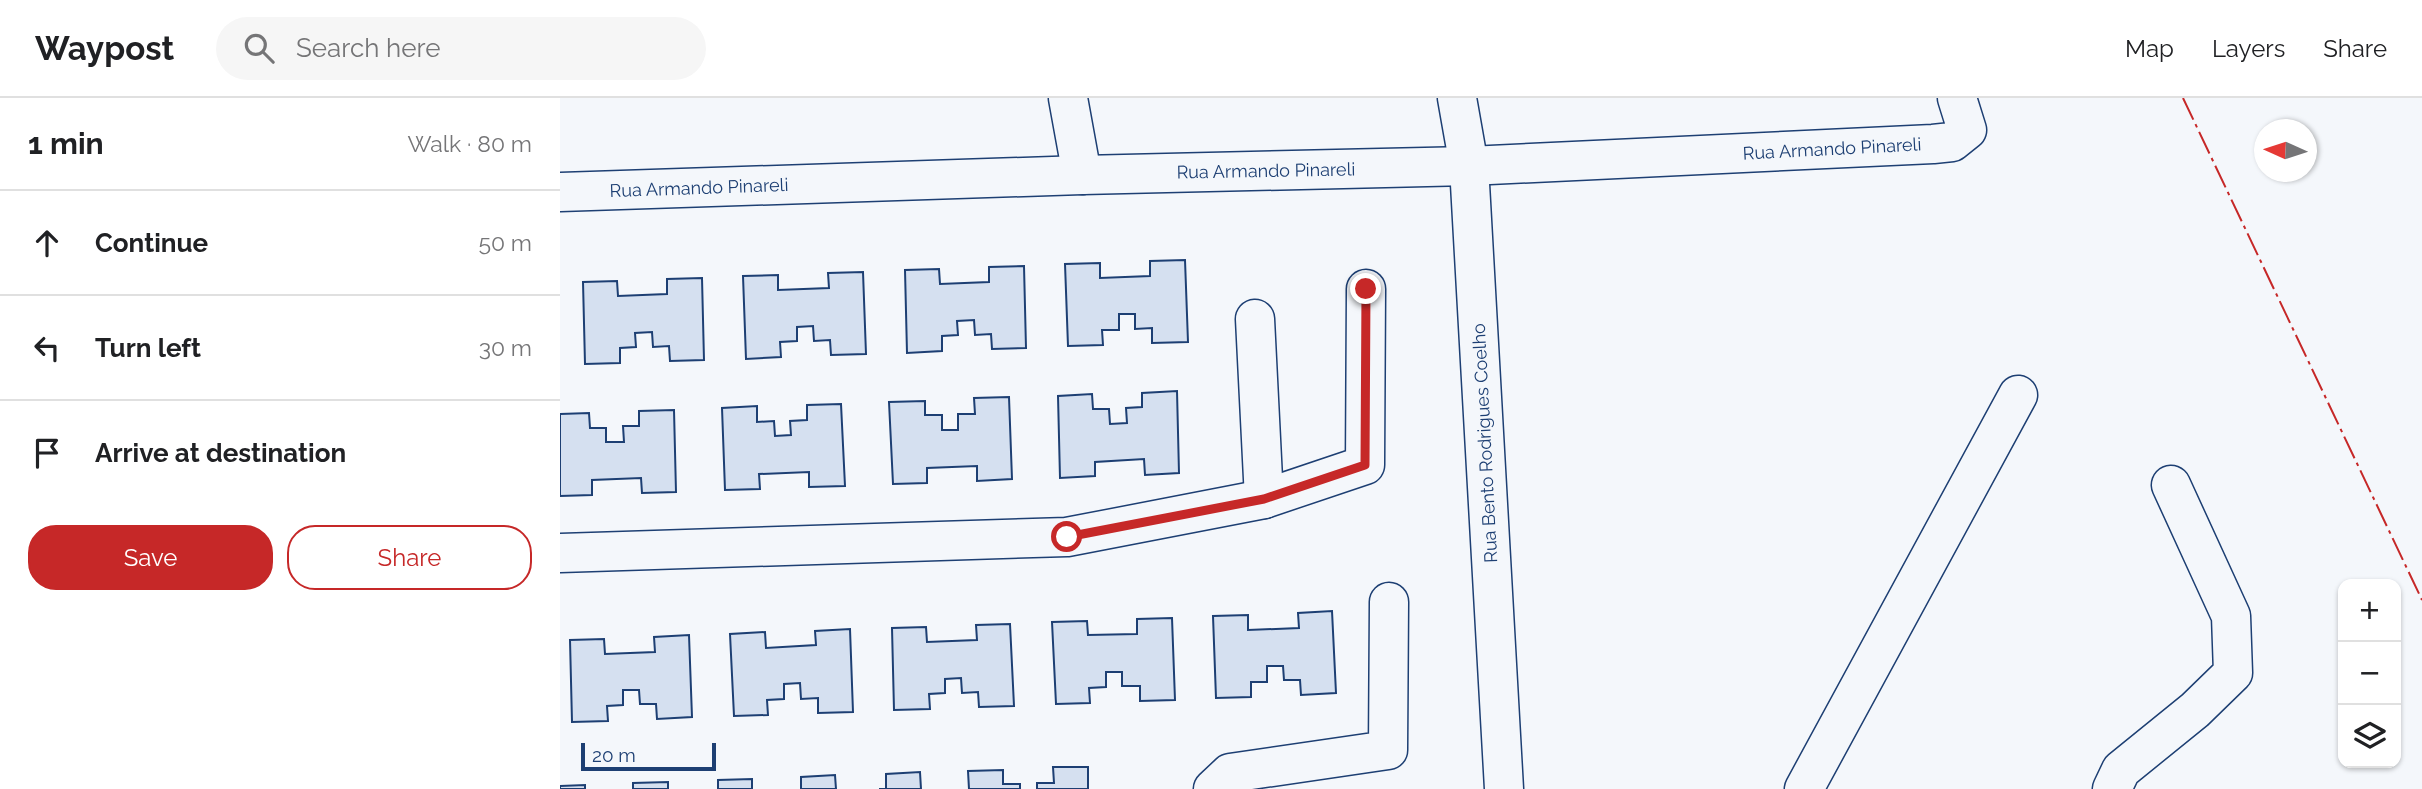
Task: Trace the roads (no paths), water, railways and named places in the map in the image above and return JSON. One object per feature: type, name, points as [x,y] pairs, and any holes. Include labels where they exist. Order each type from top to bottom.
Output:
[{"type":"street","points":[[1068,98],[1082,175]]},
{"type":"street","name":"Rua Bento Rodrigues Coelho","points":[[1457,98],[1469,166],[1504,789]]},
{"type":"street","name":"Rua Armando Pinareli","points":[[560,192],[1469,166],[1933,144],[1952,142],[1962,114]]},
{"type":"street","points":[[560,553],[1067,537],[1264,499],[1365,465],[1366,289]]},
{"type":"street","points":[[1255,320],[1264,499]]},
{"type":"street","points":[[1804,789],[2018,395]]},
{"type":"street","points":[[2112,789],[2121,770],[2195,710],[2233,673],[2231,615],[2171,485]]},
{"type":"street","points":[[1213,789],[1230,773],[1388,750],[1389,602]]}]
